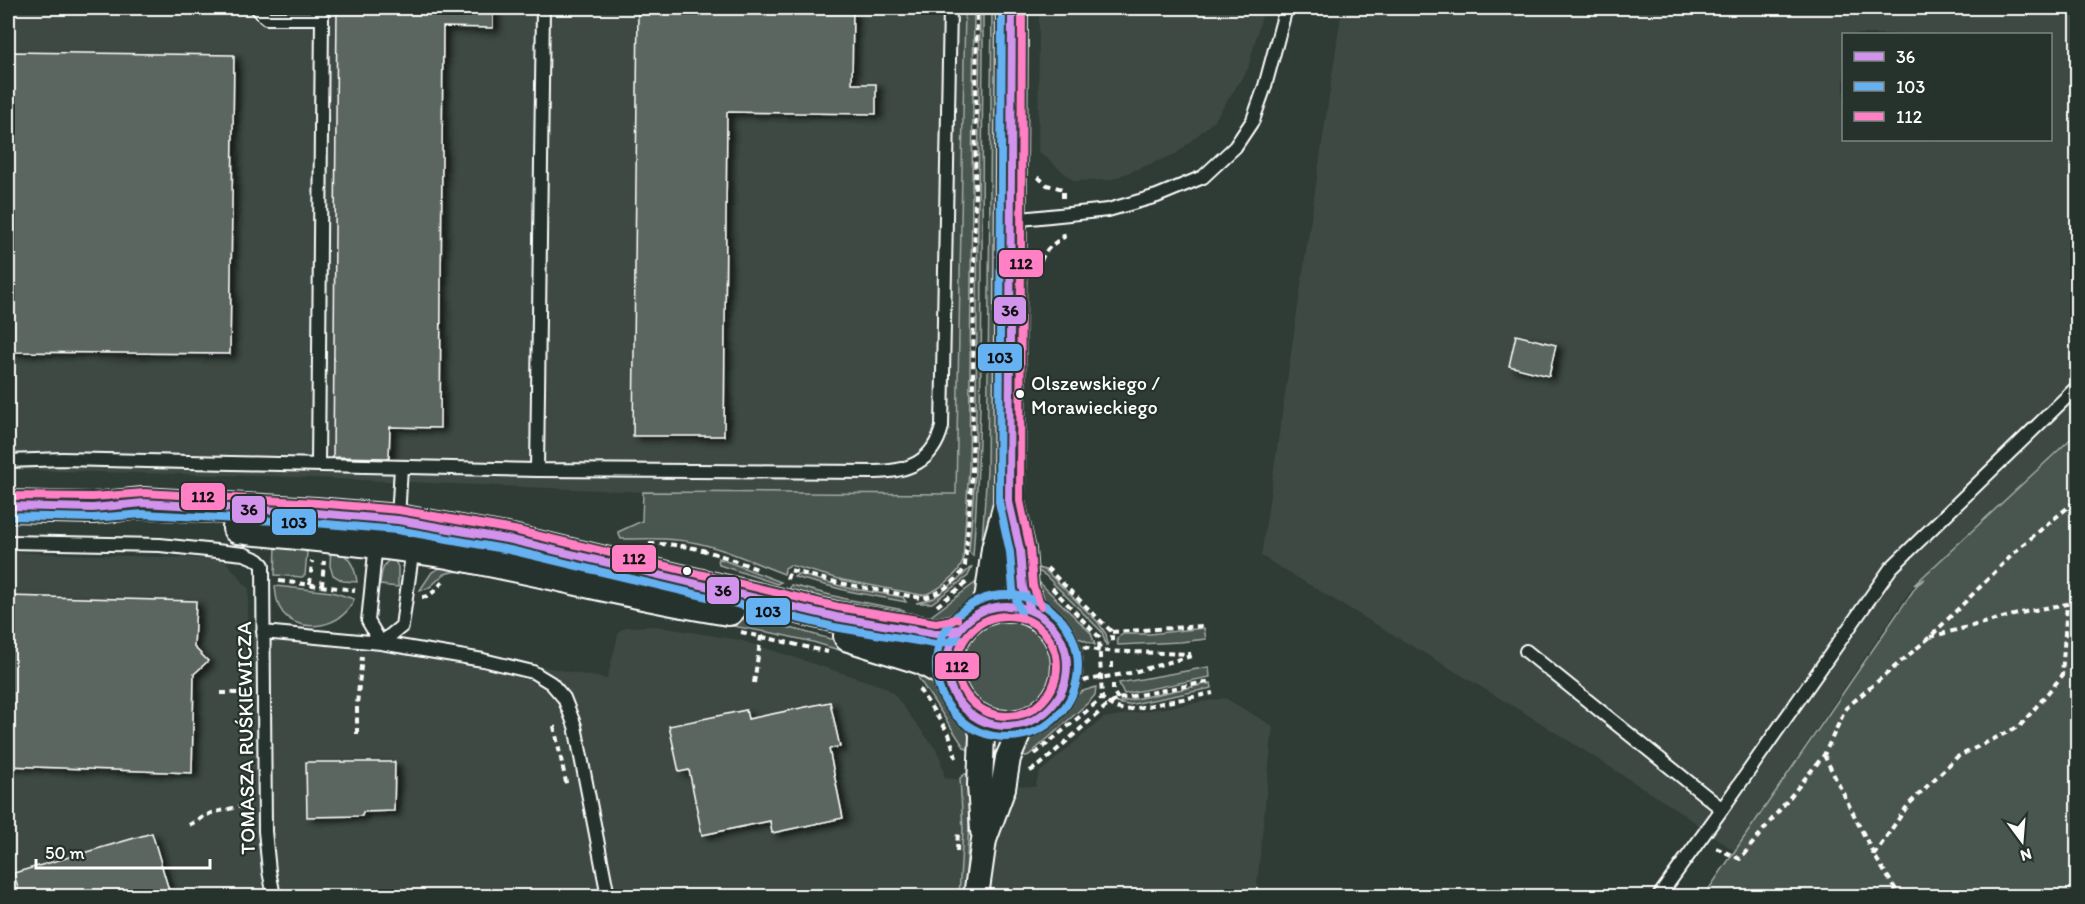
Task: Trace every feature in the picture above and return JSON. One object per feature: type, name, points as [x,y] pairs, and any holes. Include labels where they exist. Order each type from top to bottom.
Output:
[{"type":"street","points":[[1012,8],[1009,502],[1020,550],[1023,588],[1031,610]]},
{"type":"street","points":[[984,610],[990,600],[997,549],[1009,502]]},
{"type":"street","points":[[8,506],[93,508],[143,503],[398,520],[512,540],[836,617],[936,634],[959,629]]},
{"type":"street","points":[[93,508],[143,517],[413,548],[537,570],[647,596],[820,628],[922,659],[947,673]]},
{"type":"street","points":[[1008,606],[1031,610],[1050,624],[1063,643],[1068,665],[1064,688],[1054,705],[1040,718],[1022,725],[1000,727],[979,720],[963,708],[952,692],[947,673],[949,650],[959,629],[966,621],[984,610],[1008,606]]},
{"type":"street","points":[[979,720],[982,735],[980,785],[984,840]]},
{"type":"street","points":[[976,897],[984,840],[1003,788],[1008,758],[1022,725]]},
{"type":"lane","points":[[257,8],[266,18],[322,13],[318,465]]},
{"type":"lane","points":[[537,470],[543,8]]},
{"type":"lane","points":[[8,461],[62,459],[537,470],[894,472],[920,462],[931,452],[942,427],[950,8]]},
{"type":"lane","points":[[1011,220],[1108,210],[1157,196],[1203,177],[1235,147],[1253,120],[1265,87],[1286,8]]},
{"type":"lane","points":[[1659,897],[1891,568],[2078,386]]},
{"type":"lane","points":[[381,644],[402,626],[408,596],[413,548],[398,520],[401,467]]},
{"type":"lane","points":[[381,644],[368,621],[376,544],[398,520]]},
{"type":"lane","points":[[8,542],[160,545],[244,554],[258,560],[263,565],[264,579]]},
{"type":"lane","name":"TOMASZA RUŚKIEWICZA","points":[[264,579],[265,831],[274,897]]},
{"type":"lane","points":[[263,632],[381,644],[483,660],[533,672],[551,683],[564,698],[575,726],[608,897]]},
{"type":"lane","points":[[1526,651],[1722,809]]},
{"type":"path","points":[[910,603],[911,597],[933,596],[963,571],[966,561],[973,450],[977,8]]},
{"type":"path","points":[[1698,841],[1740,859],[1824,755],[1846,708],[1930,637],[2020,546],[2078,499]]},
{"type":"path","points":[[310,584],[312,557]]},
{"type":"path","points":[[1041,562],[1112,632],[1112,645]]},
{"type":"path","points":[[408,596],[427,597],[439,584],[454,577]]},
{"type":"path","points":[[264,579],[371,592]]},
{"type":"path","points":[[934,608],[970,580]]},
{"type":"path","points":[[1044,580],[1099,637],[1102,698],[1108,704],[1116,709],[1127,710],[1213,693]]},
{"type":"path","points":[[1930,637],[2030,611],[2067,604],[2078,599]]},
{"type":"path","points":[[1874,855],[1908,805],[1957,757],[2020,726],[2062,676],[2067,604]]},
{"type":"path","points":[[1112,632],[1203,626]]},
{"type":"path","points":[[740,632],[833,654]]},
{"type":"path","points":[[754,683],[761,636]]},
{"type":"path","points":[[357,734],[357,704],[365,642]]},
{"type":"path","points":[[1063,643],[1101,651],[1195,655],[1130,673],[1086,680],[1064,688]]},
{"type":"path","points":[[1112,659],[1112,668]]},
{"type":"path","points":[[1022,774],[1040,765],[1108,704],[1118,699],[1211,681]]},
{"type":"path","points":[[1113,684],[1113,691],[1118,699]]},
{"type":"path","points":[[917,686],[949,734],[957,756]]},
{"type":"path","points":[[221,693],[246,693]]},
{"type":"path","points":[[1029,760],[1102,698]]},
{"type":"path","points":[[1824,755],[1874,855],[1900,897]]},
{"type":"path","points":[[189,825],[211,813],[248,805]]},
{"type":"path","points":[[957,852],[958,830]]},
{"type":"shaded area","points":[[8,8],[965,8],[956,494],[643,492],[266,476],[8,470]]},
{"type":"shaded area","points":[[965,8],[974,8],[969,468],[961,566],[952,578],[933,591],[921,595],[843,580],[790,565],[785,568],[784,574],[731,553],[691,542],[621,539],[618,532],[642,521],[643,492],[956,494]]},
{"type":"shaded area","points":[[980,8],[983,8],[982,305],[973,556],[969,552],[975,472]]},
{"type":"shaded area","points":[[992,8],[999,8],[997,467],[990,556],[981,555],[987,470]]},
{"type":"shaded area","points":[[1039,8],[1264,8],[1248,69],[1214,121],[1176,154],[1110,180],[1074,181],[1038,151]]},
{"type":"shaded area","points":[[1342,8],[2077,8],[2077,433],[1914,585],[1734,851],[1679,811],[1528,715],[1261,556]]},
{"type":"shaded area","points":[[2077,433],[2077,896],[1704,896],[1917,585],[1925,579],[1914,585]]},
{"type":"shaded area","points":[[331,545],[349,560],[357,582],[343,581],[333,575],[330,566]]},
{"type":"shaded area","points":[[276,546],[304,549],[307,553],[305,575],[302,577],[275,575]]},
{"type":"shaded area","points":[[8,552],[224,559],[249,589],[247,628],[386,640],[462,651],[607,679],[619,631],[627,627],[655,626],[740,640],[885,687],[893,693],[935,748],[940,757],[945,778],[1035,787],[1039,773],[1103,718],[1225,698],[1273,726],[1256,896],[8,896]]},
{"type":"shaded area","points":[[391,558],[398,567],[398,587],[380,585],[384,567]]},
{"type":"shaded area","points":[[718,558],[781,582],[777,584],[719,565]]},
{"type":"shaded area","points":[[447,564],[783,626],[845,643],[895,664],[891,666],[813,642],[773,633],[636,609],[466,571],[445,574],[431,586],[420,590],[432,572]]},
{"type":"shaded area","points":[[972,566],[968,576],[932,603],[916,603],[934,598]]},
{"type":"shaded area","points":[[1030,566],[1045,570],[1098,622],[1106,634],[1108,645],[1106,645],[1102,632],[1045,575]]},
{"type":"shaded area","points":[[798,574],[848,588],[903,597],[906,602],[848,591],[794,577]]},
{"type":"shaded area","points":[[1035,579],[1091,633],[1095,645],[1072,635],[1044,607]]},
{"type":"shaded area","points":[[979,580],[975,601],[965,613],[953,617],[927,619]]},
{"type":"shaded area","points":[[791,585],[904,610],[902,621],[788,596]]},
{"type":"shaded area","points":[[275,586],[332,592],[354,599],[342,616],[322,625],[311,626],[291,620],[283,613],[278,604]]},
{"type":"shaded area","points":[[1007,618],[1017,619],[1034,626],[1048,640],[1055,657],[1055,677],[1048,694],[1034,708],[1017,715],[1007,716],[997,715],[980,708],[966,694],[959,677],[958,667],[959,657],[966,640],[980,626],[997,619]]},
{"type":"shaded area","points":[[1204,628],[1206,639],[1118,645],[1117,638],[1123,634],[1150,634]]},
{"type":"shaded area","points":[[1209,667],[1210,677],[1124,694],[1119,683]]},
{"type":"shaded area","points":[[916,670],[936,682],[952,709],[969,730],[972,740],[971,752],[964,747],[919,679]]},
{"type":"shaded area","points":[[1211,683],[1212,688],[1128,705],[1116,703]]},
{"type":"shaded area","points":[[1096,687],[1095,695],[1090,701],[1029,755],[1020,758],[1026,739],[1051,721],[1074,697]]},
{"type":"shaded area","points":[[965,774],[972,775],[965,890],[964,896],[959,896],[963,829],[960,778]]},
{"type":"building","points":[[337,8],[493,8],[493,28],[443,27],[440,428],[390,427],[389,458],[333,457]]},
{"type":"building","points":[[638,8],[853,8],[852,84],[876,84],[876,114],[727,112],[724,436],[633,436]]},
{"type":"building","points":[[8,52],[234,55],[230,354],[8,352]]},
{"type":"building","points":[[1516,335],[1556,345],[1549,376],[1509,366]]},
{"type":"building","points":[[8,596],[196,601],[194,647],[208,661],[194,674],[192,773],[8,766]]},
{"type":"building","points":[[830,702],[840,747],[829,749],[843,818],[772,833],[770,821],[702,835],[689,770],[679,772],[669,726],[746,710],[748,719]]},
{"type":"building","points":[[306,762],[395,762],[394,811],[363,812],[362,816],[307,817]]},
{"type":"building","points":[[152,833],[171,897],[20,897],[14,873]]},
{"type":"transit line","name":"103","points":[[1002,8],[999,502],[1010,552],[1013,590],[1021,614]]},
{"type":"transit line","name":"36","points":[[1012,8],[1009,502],[1020,550],[1023,588],[1031,610]]},
{"type":"transit line","name":"112","points":[[1022,8],[1020,501],[1030,548],[1033,586],[1041,606]]},
{"type":"transit line","name":"112","points":[[8,496],[93,497],[144,493],[399,510],[514,530],[838,607],[936,623],[957,619]]},
{"type":"transit line","name":"36","points":[[8,506],[93,508],[143,503],[398,520],[512,540],[836,617],[936,634],[959,629]]},
{"type":"transit line","name":"103","points":[[8,516],[93,518],[143,514],[315,523],[397,530],[510,550],[834,627],[935,644],[961,639]]},
{"type":"transit line","name":"103","points":[[1007,595],[1034,601],[1057,616],[1072,639],[1078,666],[1072,693],[1057,716],[1034,731],[1007,737],[980,731],[957,716],[942,693],[936,666],[942,639],[957,616],[980,601],[1007,595]]},
{"type":"transit line","name":"36","points":[[1007,606],[1030,610],[1050,623],[1063,643],[1067,666],[1063,689],[1050,709],[1030,722],[1007,726],[984,722],[964,709],[951,689],[947,666],[951,643],[964,623],[984,610],[1007,606]]},
{"type":"transit line","name":"112","points":[[1007,616],[1026,620],[1042,631],[1053,647],[1057,666],[1053,685],[1042,701],[1026,712],[1007,716],[988,712],[972,701],[961,685],[957,666],[961,647],[972,631],[988,620],[1007,616]]},
{"type":"place","name":"Olszewskiego / Morawieckiego","points":[[1020,394]]}]
